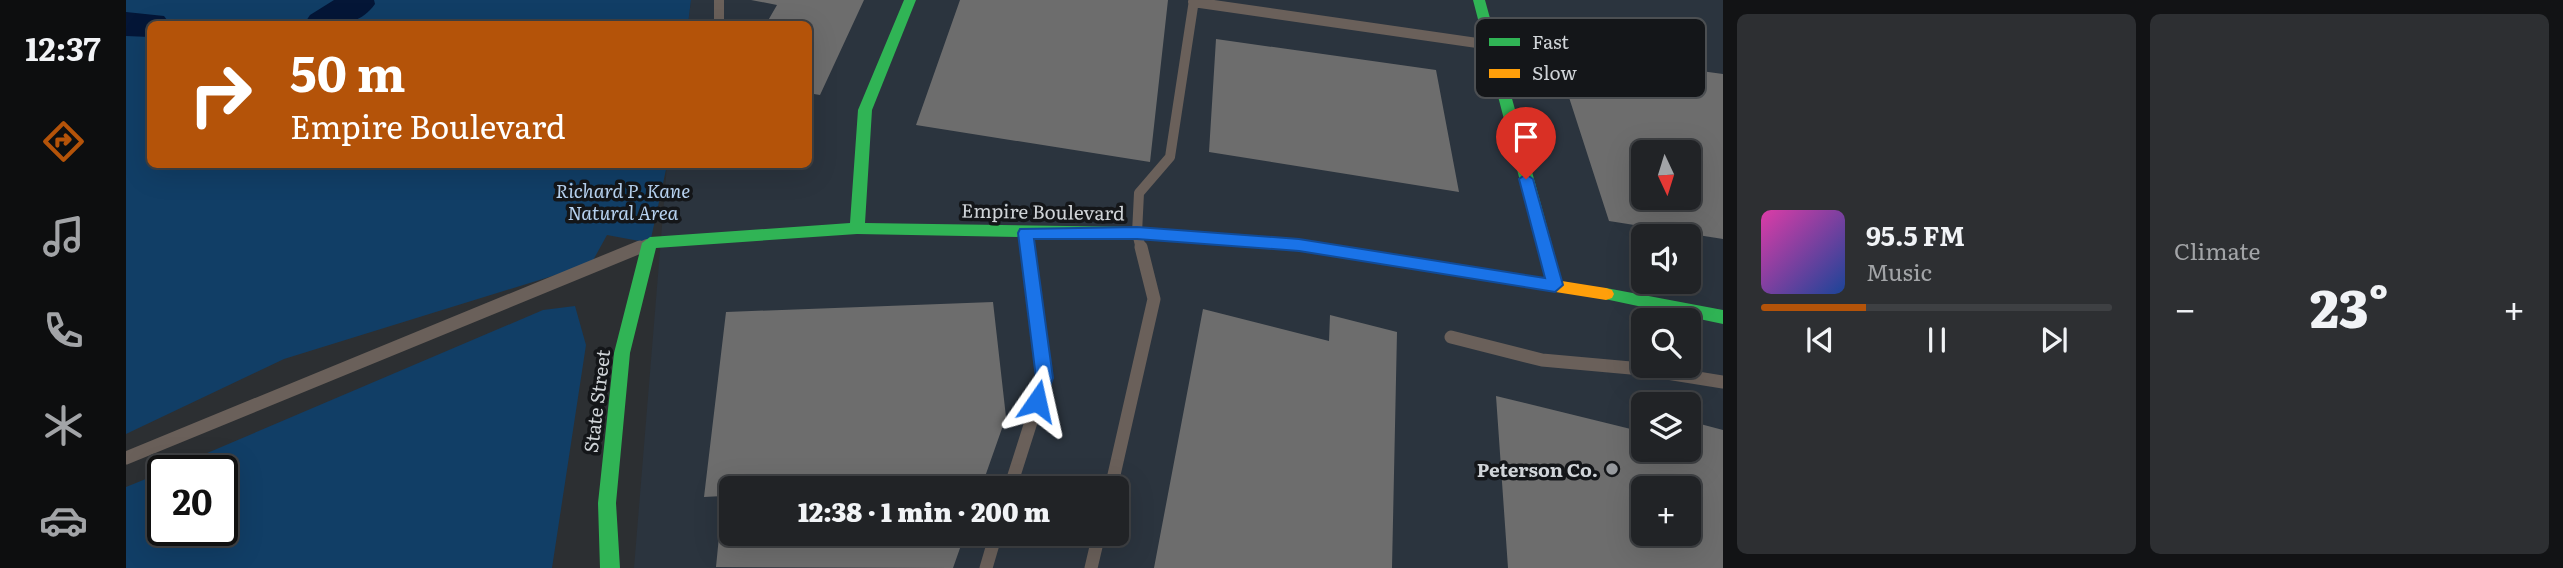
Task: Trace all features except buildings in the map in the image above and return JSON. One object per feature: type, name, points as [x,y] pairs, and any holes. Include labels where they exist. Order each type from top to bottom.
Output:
[{"type":"street","points":[[857,228],[865,110],[910,0]]},
{"type":"street","points":[[1479,0],[1484,18]]},
{"type":"street","points":[[1505,98],[1555,285]]},
{"type":"street","name":"Empire Boulevard","points":[[650,243],[857,228],[1137,233],[1299,245],[1555,285],[1723,317]]},
{"type":"street","name":"State Street","points":[[610,568],[607,503],[622,353],[650,243]]},
{"type":"lane","points":[[719,0],[719,21]]},
{"type":"lane","points":[[1114,476],[1154,299],[1137,233],[1139,193],[1170,156],[1193,1],[1475,43]]},
{"type":"lane","points":[[1014,476],[1045,378],[1026,233]]},
{"type":"lane","points":[[126,458],[650,243]]},
{"type":"lane","points":[[1451,337],[1542,360],[1642,369],[1723,382]]},
{"type":"lane","points":[[986,568],[992,546]]},
{"type":"lane","points":[[1091,568],[1097,546]]},
{"type":"shaded area","points":[[691,0],[1723,0],[1723,568],[634,568],[667,168],[812,168],[812,21],[688,21]]},
{"type":"green space","name":"Richard P. Kane Natural Area","points":[[126,0],[691,0],[688,21],[147,21],[147,168],[666,168],[650,243],[607,235],[591,264],[284,359],[126,434]]},
{"type":"green space","points":[[575,306],[586,345],[552,568],[126,568],[126,487],[147,478],[147,546],[238,546],[238,455],[203,455],[543,310]]},
{"type":"waterway","points":[[329,21],[355,4],[354,0]]},
{"type":"waterway","points":[[126,24],[147,25]]},
{"type":"traffic: fast","points":[[857,228],[865,110],[910,0]]},
{"type":"traffic: fast","points":[[1479,0],[1484,18]]},
{"type":"traffic: fast","points":[[1505,98],[1555,285]]},
{"type":"traffic: fast","points":[[610,568],[607,503],[622,353],[650,243],[857,228],[1137,233],[1248,241]]},
{"type":"traffic: fast","points":[[1606,294],[1723,317]]},
{"type":"traffic: slow","points":[[1248,241],[1299,245],[1606,294]]},
{"type":"place","name":"Peterson Co.","points":[[1612,469]]},
{"type":"route","points":[[1037,401],[1045,378],[1026,233],[1137,233],[1299,245],[1555,285],[1526,179]]}]
